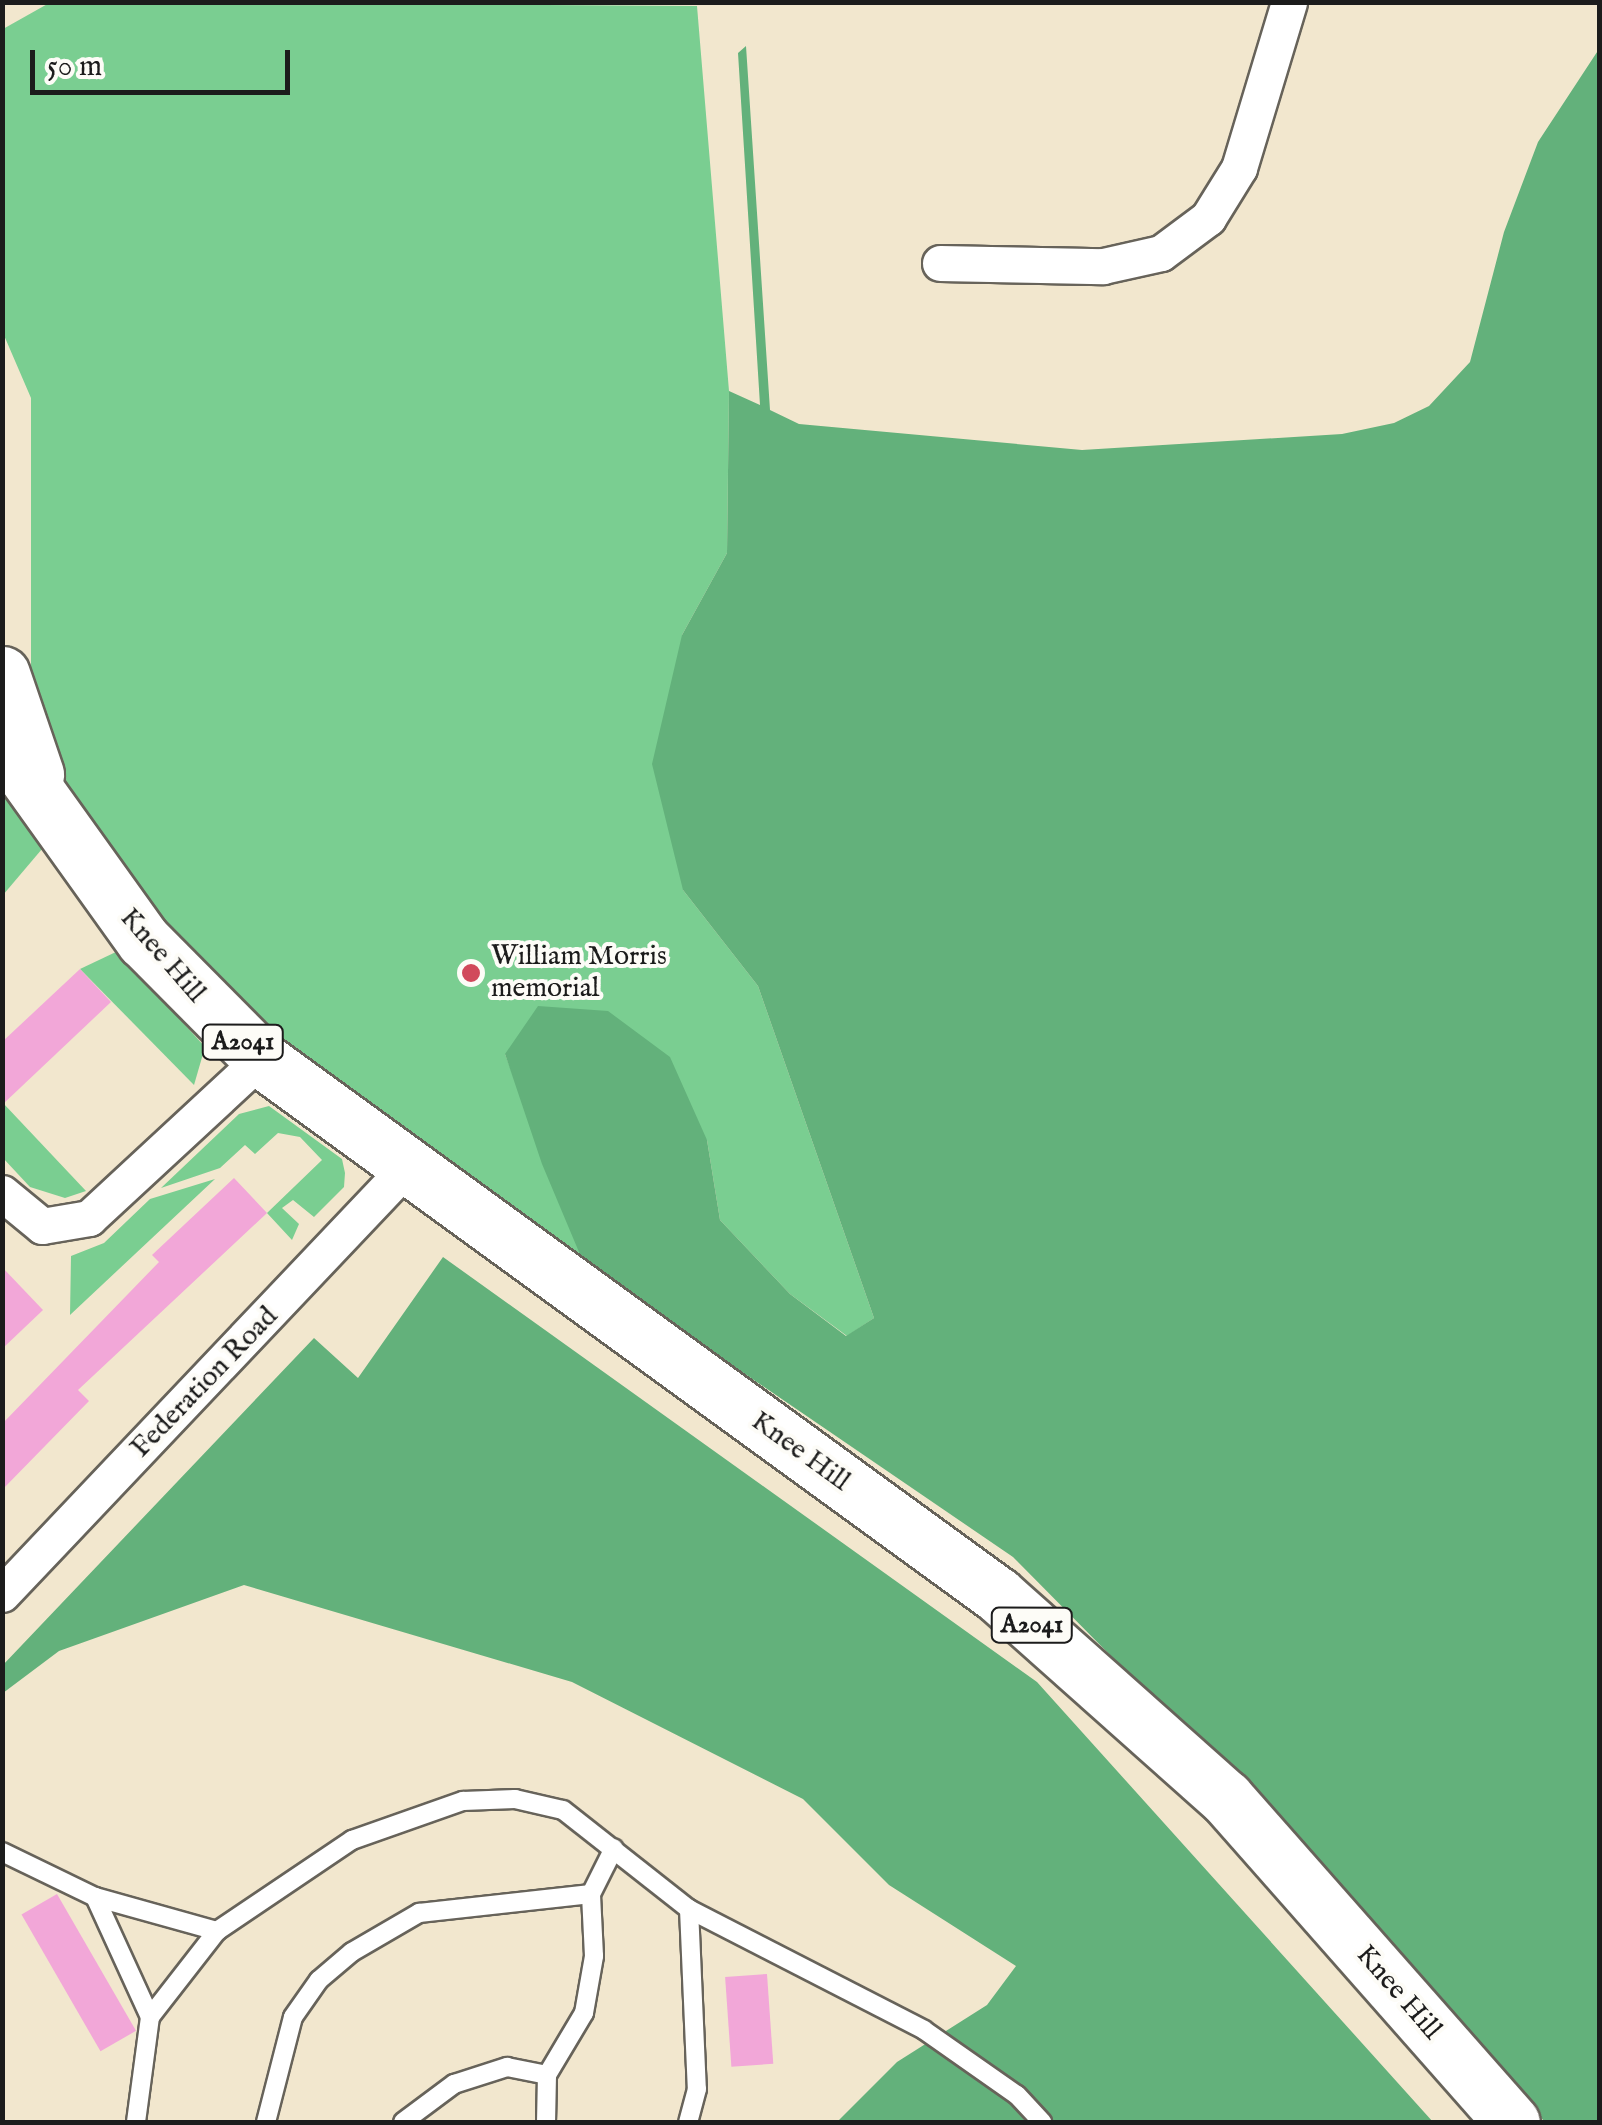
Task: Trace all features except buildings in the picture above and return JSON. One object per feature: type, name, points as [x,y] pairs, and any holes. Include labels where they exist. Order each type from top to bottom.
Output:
[{"type":"main road","name":"Knee Hill","points":[[2,674],[4,692],[55,822]]},
{"type":"main road","name":"Knee Hill","points":[[2,743],[144,941],[261,1059],[405,1169],[998,1595],[1226,1798],[1512,2122]]},
{"type":"street","points":[[940,263],[1103,266],[1161,253],[1177,242],[1208,218],[1240,168],[1289,2]]},
{"type":"street","points":[[2,1193],[42,1226],[55,1229],[89,1218],[261,1059]]},
{"type":"street","name":"Federation Road","points":[[2,1594],[405,1169]]},
{"type":"lane","points":[[136,2122],[150,2017],[217,1931],[352,1840],[463,1801],[515,1799],[563,1810],[689,1908],[924,2030],[1017,2095],[1042,2122]]},
{"type":"lane","points":[[546,2122],[547,2075],[584,2013],[594,1956],[591,1894],[614,1848]]},
{"type":"lane","points":[[2,1852],[94,1897],[217,1931]]},
{"type":"lane","points":[[266,2122],[292,2017],[319,1980],[352,1952],[419,1913],[591,1894]]},
{"type":"lane","points":[[94,1897],[150,2017]]},
{"type":"lane","points":[[688,2122],[696,2088],[689,1908]]},
{"type":"lane","points":[[403,2122],[454,2084],[486,2069],[547,2075]]},
{"type":"green space","points":[[51,2],[697,6],[729,391],[727,553],[682,635],[683,890],[758,986],[874,1318],[847,1336],[790,1294],[720,1220],[707,1140],[505,1054],[584,1264],[282,1046],[161,927],[74,800],[31,701],[31,398],[3,333],[3,29]]},
{"type":"green space","points":[[746,46],[770,410],[799,424],[1082,450],[1342,434],[1394,423],[1429,406],[1470,362],[1504,232],[1538,142],[1599,49],[1599,2122],[1545,2122],[1300,1847],[1013,1557],[584,1264],[542,1164],[505,1054],[538,1006],[608,1011],[670,1057],[707,1140],[720,1220],[790,1294],[846,1336],[874,1318],[758,986],[683,890],[652,764],[682,635],[727,553],[729,391],[760,405],[738,53]]},
{"type":"green space","points":[[3,793],[42,849],[2,895]]},
{"type":"green space","points":[[118,951],[205,1047],[194,1085],[80,969]]},
{"type":"green space","points":[[3,1103],[86,1191],[65,1198],[30,1187],[3,1158]]},
{"type":"green space","points":[[269,1106],[342,1159],[345,1173],[344,1187],[314,1217],[293,1200],[282,1208],[299,1224],[292,1240],[267,1213],[322,1160],[300,1137],[278,1133],[255,1154],[245,1145],[220,1168],[161,1188],[239,1114]]},
{"type":"green space","points":[[215,1179],[70,1315],[71,1256],[104,1243],[150,1199]]},
{"type":"green space","points":[[443,1257],[1037,1682],[1433,2122],[837,2122],[897,2062],[987,2005],[1016,1966],[889,1885],[803,1799],[572,1682],[244,1585],[59,1651],[3,1693],[2,1666],[314,1338],[358,1378]]},
{"type":"place","name":"William Morris memorial","points":[[471,973]]}]
